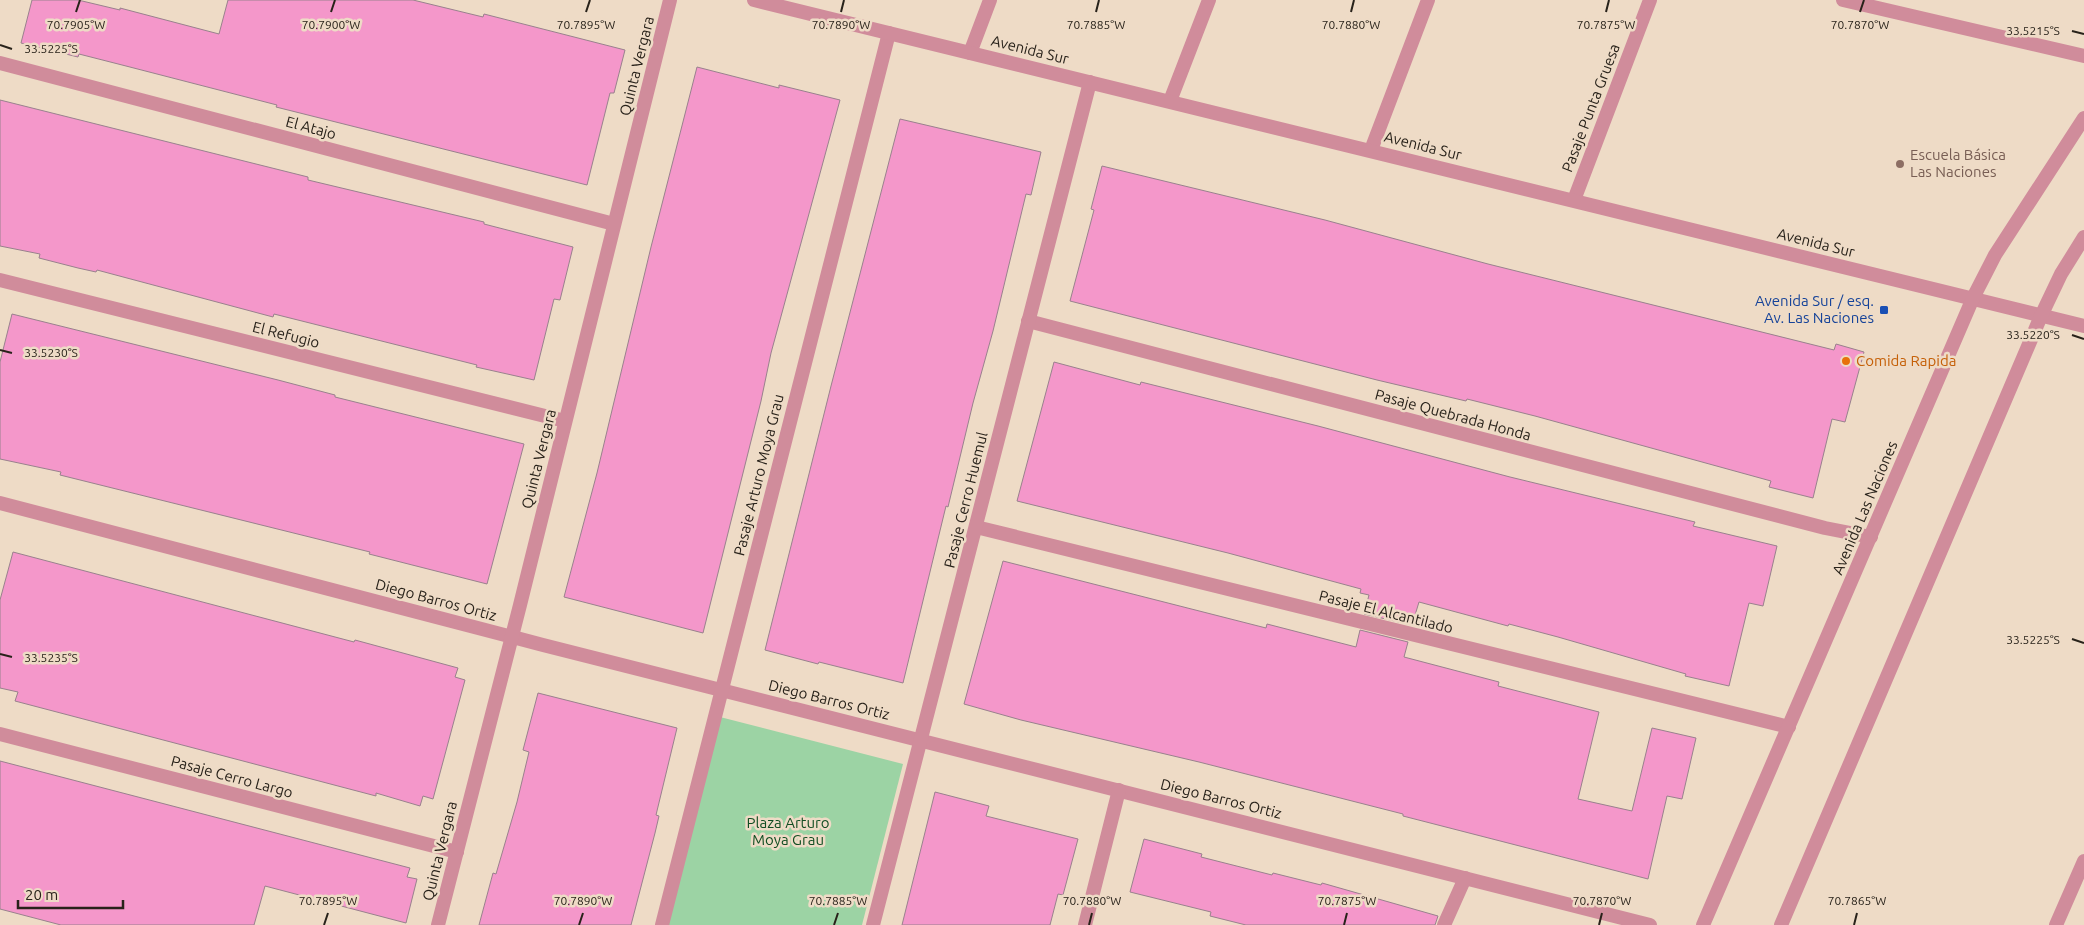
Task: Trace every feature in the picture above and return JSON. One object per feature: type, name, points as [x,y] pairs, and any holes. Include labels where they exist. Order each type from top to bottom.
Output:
[{"type":"street","name":"Quinta Vergara","points":[[438,925],[512,637],[670,0]]},
{"type":"street","name":"Avenida Sur","points":[[754,0],[2084,326]]},
{"type":"street","points":[[970,53],[990,0]]},
{"type":"street","points":[[1170,101],[1209,0]]},
{"type":"street","points":[[1371,150],[1428,0]]},
{"type":"street","name":"Pasaje Punta Gruesa","points":[[1574,200],[1650,0]]},
{"type":"street","points":[[1843,0],[1871,3],[2084,56]]},
{"type":"street","name":"Pasaje Arturo Moya Grau","points":[[662,925],[889,33]]},
{"type":"street","name":"El Atajo","points":[[0,63],[614,224]]},
{"type":"street","name":"Pasaje Cerro Huemul","points":[[872,925],[1090,82]]},
{"type":"street","name":"Avenida Las Naciones","points":[[1704,925],[1973,298],[1995,255],[2084,118]]},
{"type":"street","points":[[1781,925],[2040,316],[2061,274],[2084,237]]},
{"type":"street","name":"El Refugio","points":[[0,280],[565,421]]},
{"type":"street","name":"Pasaje Quebrada Honda","points":[[1028,321],[1825,528],[1871,537]]},
{"type":"street","name":"Diego Barros Ortiz","points":[[0,503],[512,637],[1650,925]]},
{"type":"street","name":"Pasaje El Alcantilado","points":[[976,527],[1789,727]]},
{"type":"street","name":"Pasaje Cerro Largo","points":[[0,734],[456,852]]},
{"type":"street","points":[[1085,925],[1119,790]]},
{"type":"street","points":[[2056,925],[2084,861]]},
{"type":"street","points":[[1444,925],[1465,878]]},
{"type":"green space","name":"Plaza Arturo Moya Grau","points":[[720,717],[903,764],[862,925],[668,925]]},
{"type":"building","points":[[32,0],[78,0],[120,10],[120,8],[219,34],[228,0],[413,0],[483,17],[484,14],[625,50],[614,93],[610,93],[587,185],[276,107],[277,105],[79,54],[78,57],[21,43]]},
{"type":"building","points":[[697,67],[779,88],[779,85],[840,100],[771,353],[761,401],[703,633],[564,597],[597,473],[651,247]]},
{"type":"building","points":[[0,100],[308,177],[308,180],[484,222],[484,224],[573,247],[560,300],[554,299],[534,380],[476,367],[477,365],[274,314],[273,317],[97,270],[96,272],[39,258],[40,254],[0,246]]},
{"type":"building","points":[[900,119],[1041,152],[1031,195],[1026,194],[903,683],[765,650]]},
{"type":"building","points":[[1102,166],[1325,220],[1488,264],[1834,350],[1836,344],[1864,352],[1845,422],[1832,419],[1813,498],[1769,487],[1771,481],[1535,416],[1377,380],[1070,301],[1094,210],[1091,209]]},
{"type":"building","points":[[12,314],[524,444],[487,584],[369,554],[370,552],[60,475],[61,472],[0,459],[0,362]]},
{"type":"building","points":[[1054,362],[1140,385],[1141,382],[1318,426],[1510,477],[1695,522],[1693,526],[1777,546],[1763,606],[1749,603],[1729,686],[1685,676],[1686,674],[1558,637],[1509,624],[1508,626],[1419,602],[1412,625],[1364,614],[1369,595],[1360,593],[1361,589],[1228,553],[1017,501]]},
{"type":"building","points":[[13,552],[458,668],[455,677],[465,680],[433,799],[423,796],[420,806],[376,793],[376,796],[15,701],[18,692],[0,688],[0,600]]},
{"type":"building","points":[[1003,561],[1266,628],[1267,624],[1356,647],[1360,630],[1408,642],[1404,657],[1499,682],[1498,686],[1599,712],[1578,799],[1632,811],[1652,728],[1696,738],[1682,799],[1667,796],[1648,879],[1403,816],[1403,814],[1199,762],[1021,720],[964,704]]},
{"type":"building","points":[[538,693],[677,728],[656,815],[659,816],[631,925],[479,925],[493,873],[496,874],[517,802],[529,752],[523,750]]},
{"type":"building","points":[[0,761],[410,868],[407,877],[417,879],[406,923],[265,886],[254,925],[61,925],[0,909]]},
{"type":"building","points":[[935,792],[989,806],[986,816],[1078,839],[1063,895],[1058,894],[1050,925],[902,925]]},
{"type":"building","points":[[1144,839],[1202,854],[1201,857],[1272,875],[1273,873],[1321,885],[1322,883],[1438,916],[1435,925],[1246,925],[1210,916],[1211,912],[1130,892]]},
{"type":"place","name":"Escuela Básica Las Naciones","points":[[1900,164]]},
{"type":"place","name":"Avenida Sur / esq. Av. Las Naciones","points":[[1884,310]]},
{"type":"place","name":"Comida Rapida","points":[[1846,361]]}]
